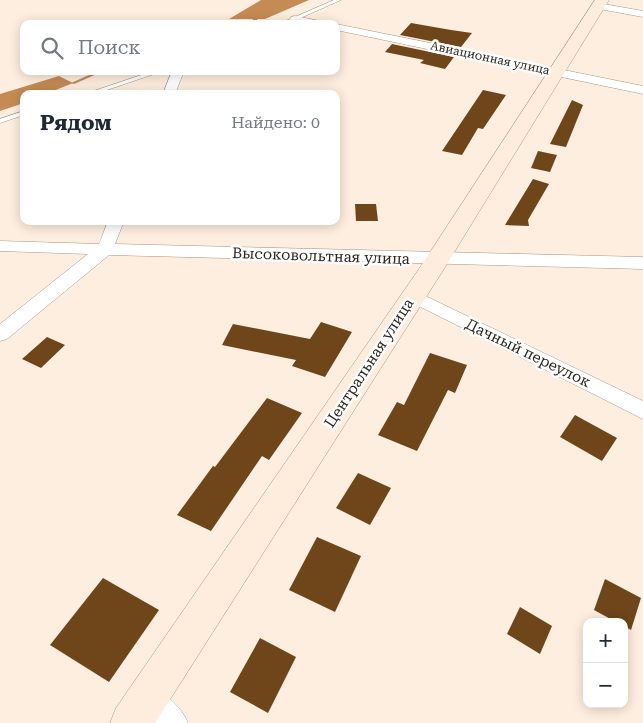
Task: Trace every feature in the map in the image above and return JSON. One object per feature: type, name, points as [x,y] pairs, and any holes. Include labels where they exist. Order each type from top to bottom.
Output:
[{"type":"street","points":[[600,3],[643,14]]},
{"type":"street","name":"Центральная улица","points":[[139,711],[438,259],[600,3]]},
{"type":"street","points":[[295,18],[304,20]]},
{"type":"street","name":"Авиационная улица","points":[[340,28],[643,90]]},
{"type":"street","points":[[171,90],[176,75]]},
{"type":"street","points":[[0,334],[104,249],[114,225]]},
{"type":"street","name":"Высоковольтная улица","points":[[0,246],[643,263]]},
{"type":"street","name":"Дачный переулок","points":[[413,296],[643,411]]},
{"type":"street","points":[[139,711],[173,723]]},
{"type":"lane","points":[[291,20],[338,0]]},
{"type":"lane","points":[[101,90],[147,75]]},
{"type":"lane","points":[[0,121],[20,115]]},
{"type":"shaded area","points":[[261,0],[309,0],[265,19],[229,19]]},
{"type":"shaded area","points":[[59,76],[73,83],[56,90],[20,90],[20,104],[0,111],[0,94]]},
{"type":"building","points":[[411,23],[472,33],[461,47],[400,35]]},
{"type":"building","points":[[392,44],[454,57],[445,69],[420,63],[424,60],[385,52]]},
{"type":"building","points":[[483,90],[506,95],[483,129],[478,128],[462,155],[442,151]]},
{"type":"building","points":[[572,100],[583,105],[566,147],[550,144]]},
{"type":"building","points":[[538,151],[557,155],[550,172],[531,168]]},
{"type":"building","points":[[533,179],[549,184],[528,220],[529,226],[505,225]]},
{"type":"building","points":[[355,204],[376,204],[378,221],[356,221]]},
{"type":"building","points":[[321,322],[352,332],[325,377],[292,366],[296,360],[222,345],[233,324],[310,339]]},
{"type":"building","points":[[47,337],[65,345],[41,368],[22,359]]},
{"type":"building","points":[[430,353],[467,365],[455,393],[448,390],[417,451],[378,435],[397,402],[404,405]]},
{"type":"building","points":[[267,398],[302,413],[269,460],[262,456],[211,531],[177,515],[213,466],[215,467]]},
{"type":"building","points":[[575,415],[617,438],[602,461],[560,437]]},
{"type":"building","points":[[358,473],[391,488],[370,525],[336,508]]},
{"type":"building","points":[[317,537],[361,556],[335,612],[289,590]]},
{"type":"building","points":[[103,578],[159,610],[109,682],[50,645]]},
{"type":"building","points":[[605,579],[641,598],[631,630],[628,628],[628,618],[609,618],[594,610]]},
{"type":"building","points":[[520,607],[552,626],[540,654],[507,634]]},
{"type":"building","points":[[260,638],[296,657],[268,713],[230,692]]},
{"type":"waterway","points":[[73,83],[92,75]]}]
